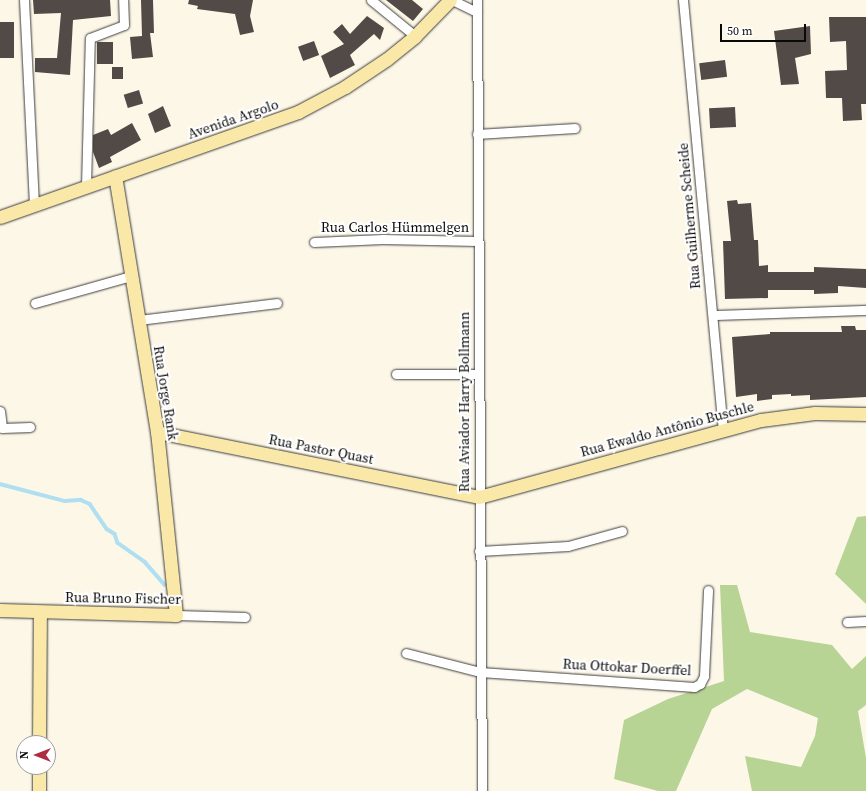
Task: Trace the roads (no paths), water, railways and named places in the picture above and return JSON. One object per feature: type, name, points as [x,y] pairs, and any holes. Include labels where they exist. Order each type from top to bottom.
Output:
[{"type":"street","points":[[24,0],[34,204]]},
{"type":"street","points":[[86,186],[90,38],[124,25],[123,0]]},
{"type":"street","points":[[371,0],[415,36]]},
{"type":"street","points":[[451,0],[476,12]]},
{"type":"street","name":"Avenida Argolo","points":[[0,217],[298,112],[368,72],[415,36],[451,0]]},
{"type":"street","name":"Rua Aviador Harry Bollmann","points":[[477,0],[479,551],[482,791]]},
{"type":"street","name":"Rua Guilherme Scheide","points":[[683,0],[724,429]]},
{"type":"street","points":[[477,134],[575,128]]},
{"type":"street","name":"Rua Jorge Rank","points":[[115,176],[157,432],[176,615]]},
{"type":"street","name":"Rua Carlos Hümmelgen","points":[[314,242],[383,239],[478,241]]},
{"type":"street","points":[[35,303],[131,276]]},
{"type":"street","points":[[139,320],[277,303]]},
{"type":"street","points":[[713,315],[866,310]]},
{"type":"street","points":[[396,374],[478,374]]},
{"type":"street","points":[[0,411],[2,428],[30,427]]},
{"type":"street","name":"Rua Ewaldo Antônio Buschle","points":[[479,497],[724,429],[795,414],[866,414]]},
{"type":"street","name":"Rua Pastor Quast","points":[[157,432],[479,497]]},
{"type":"street","points":[[479,551],[568,546],[622,531]]},
{"type":"street","name":"Rua Ottokar Doerffel","points":[[480,672],[694,687],[700,684],[704,676],[708,590]]},
{"type":"street","name":"Rua Bruno Fischer","points":[[0,610],[245,617]]},
{"type":"street","points":[[39,735],[40,612]]},
{"type":"street","points":[[847,622],[866,621]]},
{"type":"street","points":[[406,653],[480,672]]},
{"type":"street","points":[[39,775],[39,791]]},
{"type":"waterway","points":[[0,484],[65,501],[81,500],[90,504],[107,529],[115,534],[118,543],[145,562],[165,585]]}]
